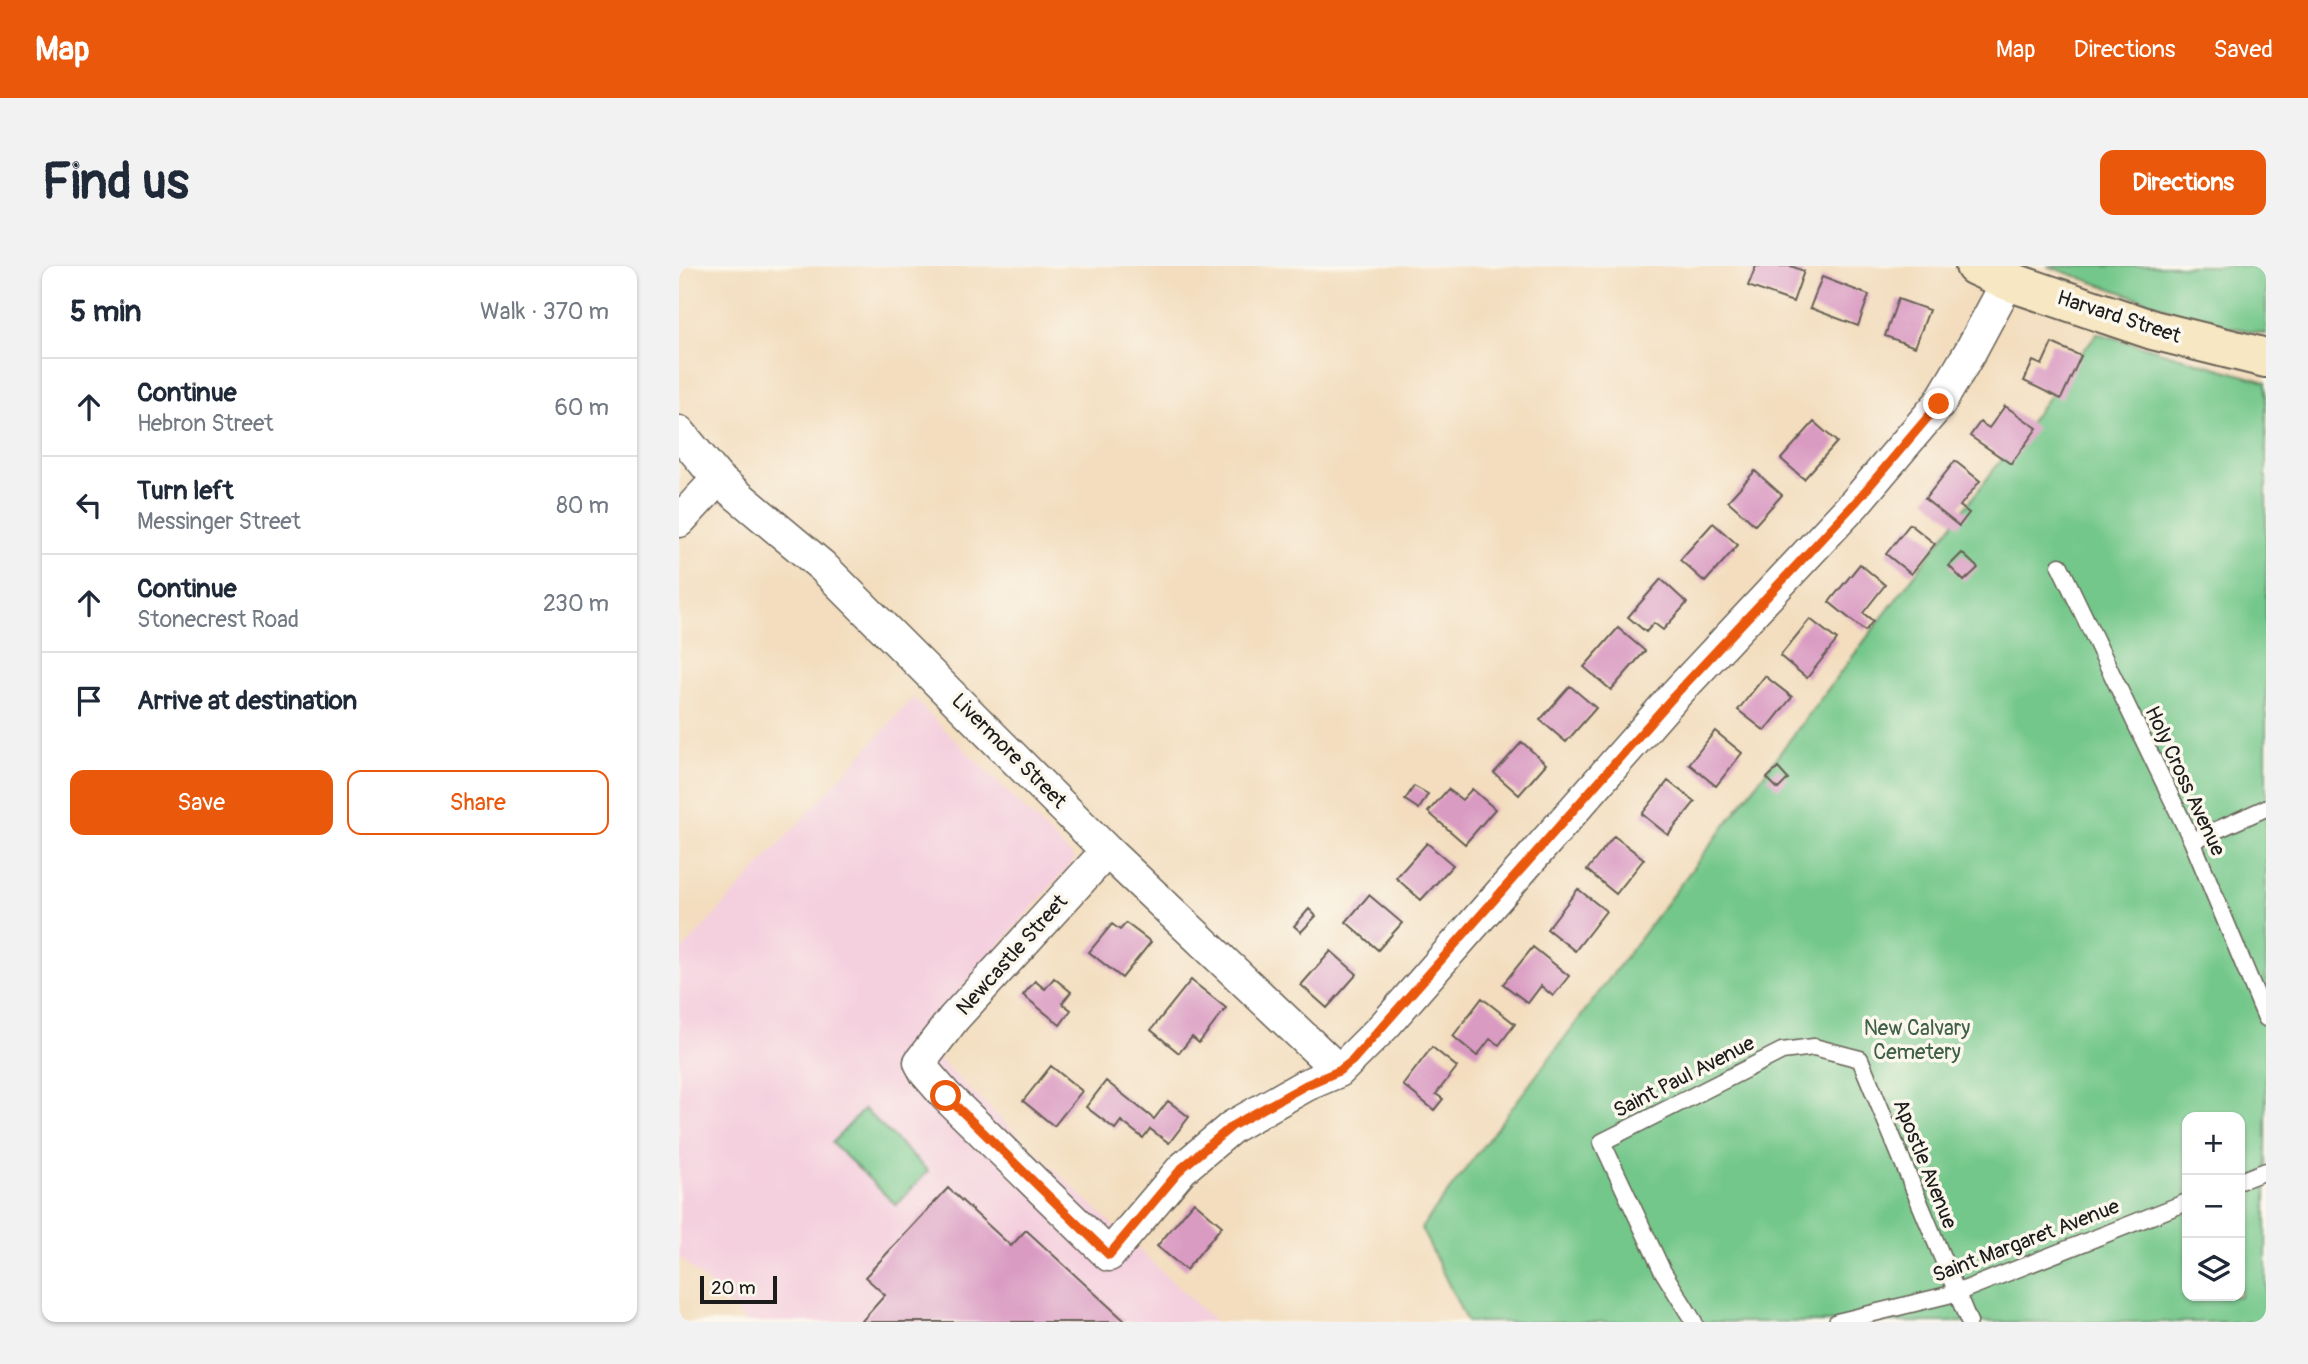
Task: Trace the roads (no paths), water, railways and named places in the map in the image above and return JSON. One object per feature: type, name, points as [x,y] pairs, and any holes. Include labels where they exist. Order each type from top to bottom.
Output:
[{"type":"main road","name":"Harvard Street","points":[[1991,273],[2153,330],[2266,358]]},
{"type":"street","points":[[1339,1071],[1352,1061],[1385,1025],[1674,696],[1855,503],[1939,404],[1991,317],[1991,273]]},
{"type":"street","name":"Livermore Street","points":[[679,432],[719,479],[822,566],[1107,850],[1339,1071]]},
{"type":"street","points":[[679,521],[719,479]]},
{"type":"street","name":"Newcastle Street","points":[[1107,850],[954,1018],[920,1062],[946,1096],[1109,1255],[1182,1168],[1232,1126],[1306,1085],[1339,1071]]},
{"type":"lane","name":"Holy Cross Avenue","points":[[2060,566],[2192,841],[2266,1018]]},
{"type":"lane","points":[[2192,841],[2266,808]]},
{"type":"lane","name":"Saint Paul Avenue","points":[[1694,1322],[1662,1270],[1602,1142],[1782,1051],[1814,1047],[1860,1059]]},
{"type":"lane","name":"Apostle Avenue","points":[[1860,1059],[1969,1322]]},
{"type":"lane","points":[[2245,1179],[2266,1171]]},
{"type":"lane","name":"Saint Margaret Avenue","points":[[1837,1322],[1956,1293],[2182,1204]]},
{"type":"park label","name":"New Calvary Cemetery","points":[[1917,1040]]}]
